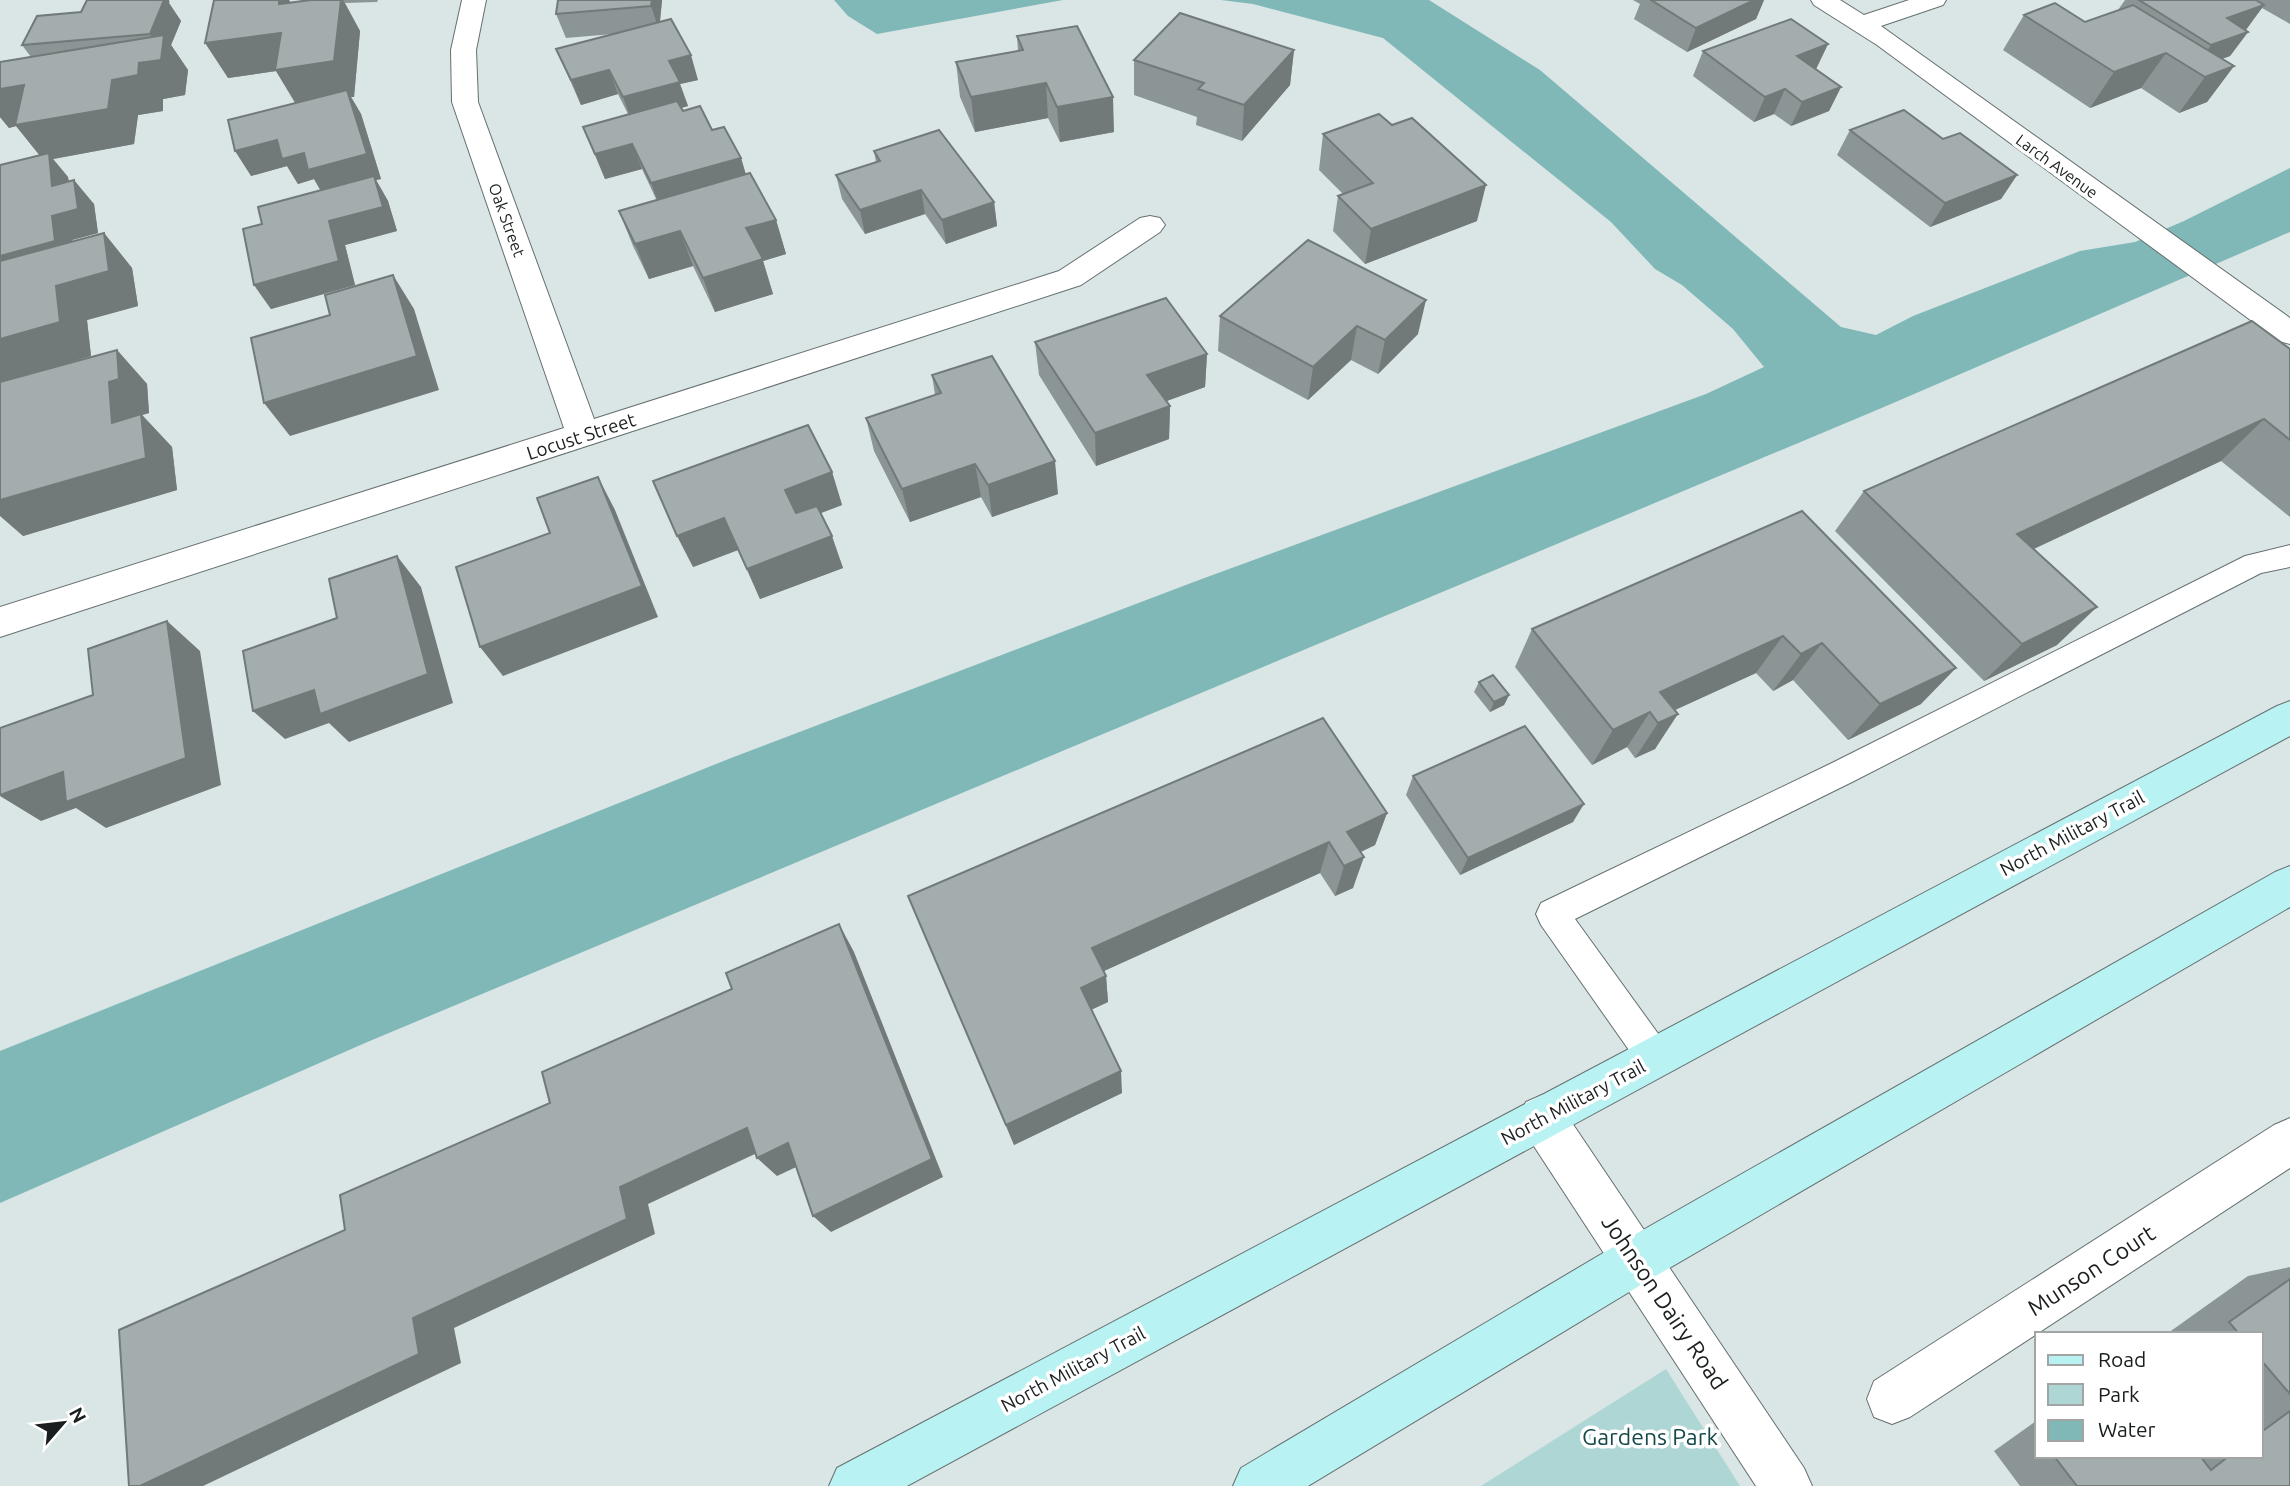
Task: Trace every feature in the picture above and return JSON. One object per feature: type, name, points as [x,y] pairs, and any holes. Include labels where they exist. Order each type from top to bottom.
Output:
[{"type":"main road","name":"North Military Trail","points":[[855,1486],[2290,717]]},
{"type":"main road","points":[[1259,1486],[1637,1260],[2290,885]]},
{"type":"street","name":"Oak Street","points":[[474,0],[465,27],[460,64],[465,102],[583,435]]},
{"type":"street","name":"Larch Avenue","points":[[1823,0],[1861,24],[2281,326]]},
{"type":"street","points":[[1861,24],[1934,0]]},
{"type":"street","name":"Locust Street","points":[[0,622],[1070,278],[1150,225]]},
{"type":"street","name":"Johnson Dairy Road","points":[[1542,1118],[1786,1486]]},
{"type":"street","name":"Munson Court","points":[[1892,1399],[2290,1141]]},
{"type":"lane","points":[[1655,1058],[1552,914],[2255,564],[2290,556]]},
{"type":"green space","name":"Gardens Park","points":[[1666,1369],[1740,1486],[1481,1486]]},
{"type":"water","points":[[834,0],[1063,0],[877,34],[848,16]]},
{"type":"water","points":[[1221,0],[1429,0],[1540,70],[1841,327],[1876,335],[1913,316],[2080,251],[2135,242],[2184,221],[2290,168],[2290,232],[1884,407],[365,1043],[0,1203],[0,1051],[731,758],[1199,580],[1706,394],[1764,367],[1733,329],[1682,285],[1655,269],[1611,222],[1383,38],[1253,4]]},
{"type":"building","points":[[87,0],[164,0],[150,34],[22,45],[37,16],[81,12]]},
{"type":"building","points":[[214,0],[279,0],[279,4],[341,0],[334,61],[275,70],[281,33],[205,43]]},
{"type":"building","points":[[558,0],[652,0],[651,6],[556,14]]},
{"type":"building","points":[[1651,0],[1754,0],[1696,28]]},
{"type":"building","points":[[2139,0],[2256,0],[2264,5],[2227,18],[2248,32],[2211,45]]},
{"type":"building","points":[[2055,3],[2085,22],[2133,5],[2234,66],[2205,77],[2166,53],[2114,72],[2024,15]]},
{"type":"building","points":[[1180,13],[1294,50],[1244,105],[1198,89],[1204,83],[1134,60]]},
{"type":"building","points":[[671,19],[691,55],[669,61],[680,82],[623,97],[609,70],[571,80],[556,49]]},
{"type":"building","points":[[1791,19],[1828,44],[1797,56],[1841,87],[1802,102],[1785,89],[1765,97],[1703,51]]},
{"type":"building","points":[[1077,26],[1113,97],[1057,107],[1046,83],[971,97],[956,62],[1023,50],[1017,36]]},
{"type":"building","points":[[164,35],[161,60],[139,63],[138,75],[112,80],[108,109],[15,125],[24,85],[0,89],[0,62]]},
{"type":"building","points":[[347,90],[367,154],[308,170],[304,153],[282,159],[277,140],[235,151],[228,120]]},
{"type":"building","points":[[677,101],[683,111],[700,106],[712,130],[724,127],[741,158],[651,183],[632,144],[595,154],[583,127]]},
{"type":"building","points":[[1904,110],[1943,139],[1960,133],[2017,175],[1945,203],[1850,130]]},
{"type":"building","points":[[1379,114],[1392,125],[1412,118],[1486,185],[1371,229],[1338,196],[1373,183],[1323,134]]},
{"type":"building","points":[[939,130],[994,202],[942,220],[921,190],[860,210],[836,175],[880,161],[874,151]]},
{"type":"building","points":[[49,153],[52,186],[74,180],[78,209],[52,216],[55,241],[0,256],[0,165]]},
{"type":"building","points":[[750,173],[776,220],[746,228],[763,259],[703,278],[680,231],[635,244],[619,211]]},
{"type":"building","points":[[374,176],[383,207],[329,221],[339,261],[254,285],[243,229],[262,224],[258,207]]},
{"type":"building","points":[[104,233],[109,271],[56,286],[60,322],[0,339],[0,261]]},
{"type":"building","points":[[1308,240],[1426,300],[1385,340],[1357,326],[1313,367],[1220,316]]},
{"type":"building","points":[[393,275],[417,356],[264,403],[251,338],[330,315],[325,295]]},
{"type":"building","points":[[1166,298],[1207,354],[1147,375],[1170,406],[1095,433],[1035,342]]},
{"type":"building","points":[[2252,321],[2290,349],[2290,440],[2264,419],[2017,534],[2097,607],[2022,644],[1864,491]]},
{"type":"building","points":[[117,350],[119,379],[109,382],[112,423],[141,414],[146,458],[0,500],[0,382]]},
{"type":"building","points":[[992,356],[1055,461],[988,485],[975,464],[902,489],[866,418],[941,393],[932,375]]},
{"type":"building","points":[[808,425],[832,472],[785,490],[796,513],[817,506],[832,536],[747,569],[724,518],[677,536],[653,481]]},
{"type":"building","points":[[598,477],[642,586],[480,647],[456,567],[550,533],[537,498]]},
{"type":"building","points":[[1802,511],[1956,668],[1880,704],[1822,643],[1801,654],[1783,636],[1660,692],[1678,714],[1658,723],[1650,712],[1613,730],[1532,629]]},
{"type":"building","points":[[397,556],[428,674],[320,714],[314,690],[253,711],[243,651],[337,618],[329,579]]},
{"type":"building","points":[[167,621],[186,758],[66,802],[63,772],[0,795],[0,728],[93,695],[88,649]]},
{"type":"building","points":[[1493,675],[1509,695],[1494,702],[1479,682]]},
{"type":"building","points":[[1323,718],[1387,813],[1347,832],[1364,857],[1344,866],[1329,842],[1092,948],[1106,976],[1081,988],[1121,1071],[1006,1125],[908,896]]},
{"type":"building","points":[[1525,726],[1584,804],[1468,858],[1413,776]]},
{"type":"building","points":[[839,924],[932,1159],[813,1216],[788,1143],[757,1158],[747,1128],[620,1187],[627,1219],[413,1318],[419,1354],[140,1486],[129,1486],[119,1330],[345,1230],[340,1195],[550,1103],[542,1072],[732,989],[726,973]]},
{"type":"building","points":[[2290,1279],[2290,1394],[2262,1361],[2262,1332],[2237,1332],[2229,1322]]},
{"type":"building","points":[[2290,1411],[2290,1486],[2077,1486],[2056,1458],[2202,1458],[2211,1470],[2226,1458],[2262,1458],[2262,1432]]}]
